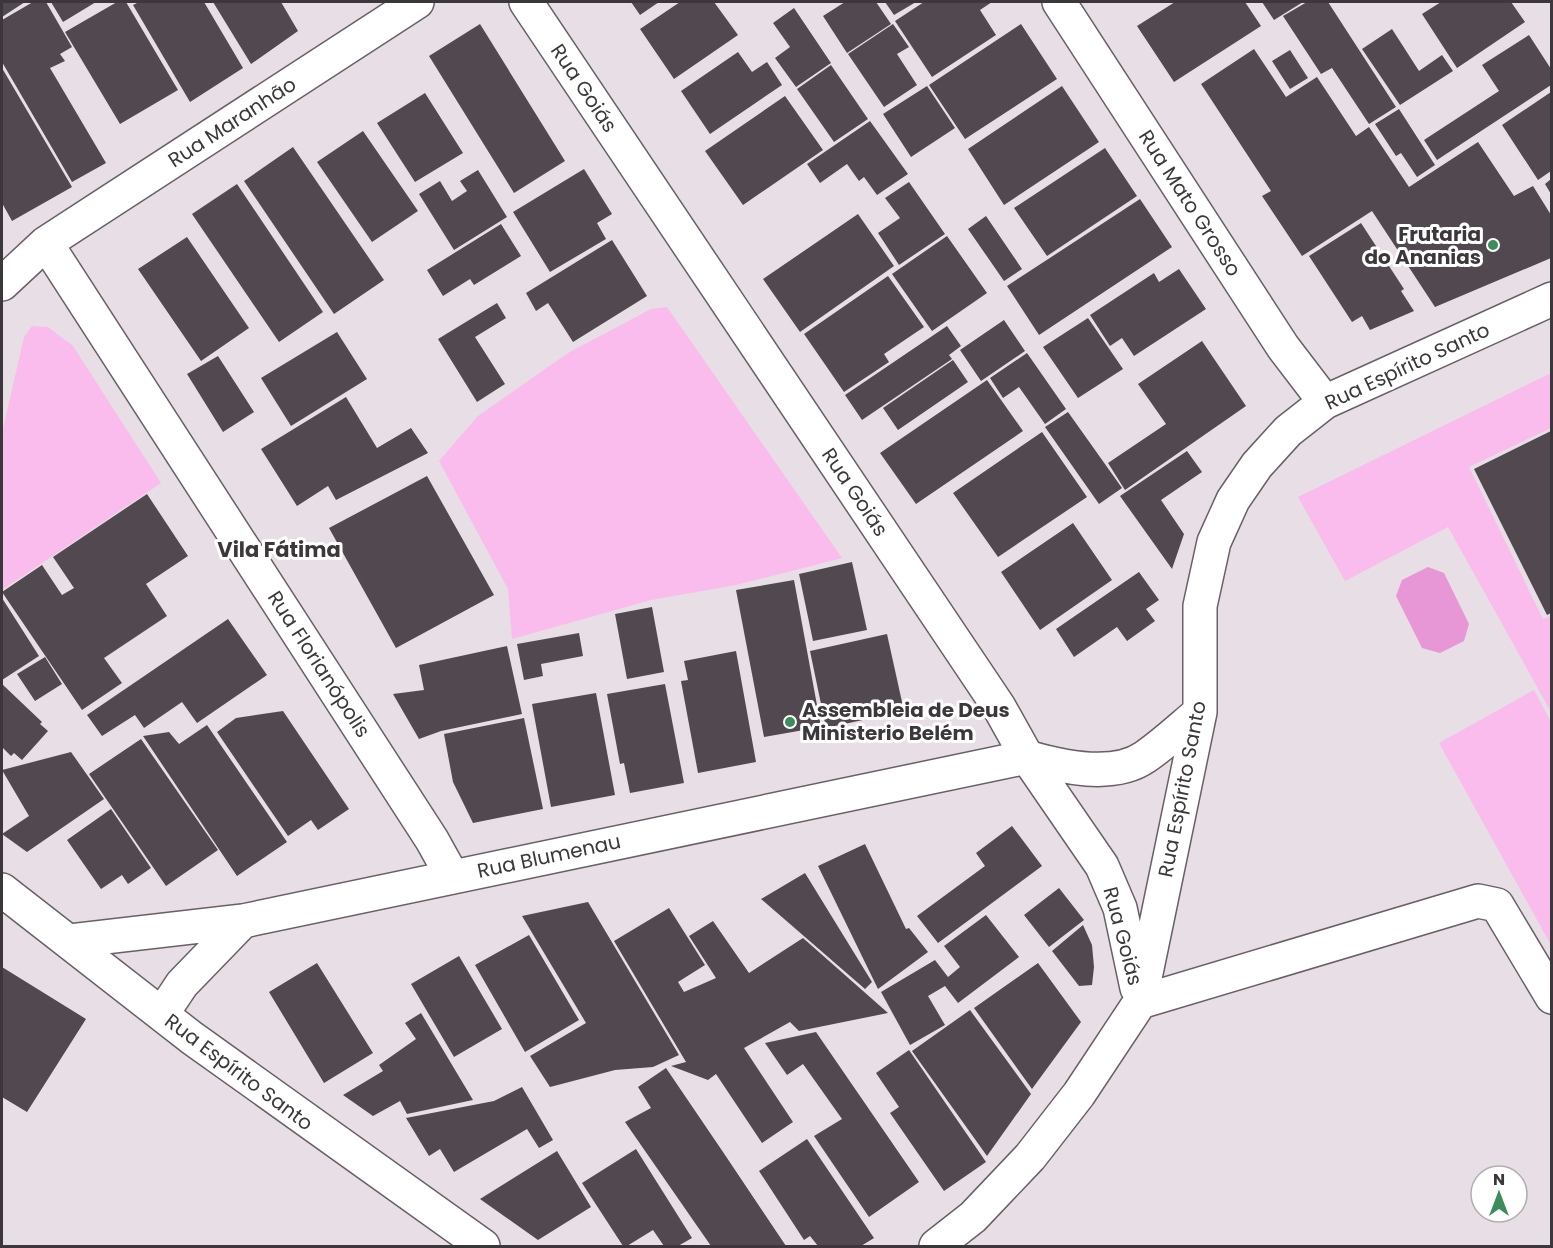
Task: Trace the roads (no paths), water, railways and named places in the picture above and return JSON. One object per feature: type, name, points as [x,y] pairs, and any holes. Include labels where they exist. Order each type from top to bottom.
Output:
[{"type":"street","name":"Rua Maranhão","points":[[2,284],[46,243],[417,2]]},
{"type":"street","name":"Rua Goiás","points":[[526,2],[999,707],[1027,757],[1102,866],[1120,908],[1140,1002]]},
{"type":"street","name":"Rua Mato Grosso","points":[[1059,2],[1283,347],[1325,402]]},
{"type":"street","name":"Rua Florianópolis","points":[[46,243],[413,810],[452,876]]},
{"type":"street","name":"Rua Espírito Santo","points":[[936,1246],[973,1217],[1030,1157],[1079,1094],[1140,1002],[1200,712],[1200,606],[1214,542],[1233,500],[1257,465],[1288,431],[1325,402],[1551,299]]},
{"type":"street","points":[[1027,757],[1067,768],[1109,769],[1143,759],[1200,712]]},
{"type":"street","name":"Rua Blumenau","points":[[70,941],[243,921],[1027,757]]},
{"type":"street","name":"Rua Espírito Santo","points":[[2,890],[290,1111],[483,1246]]},
{"type":"street","points":[[1140,1002],[1478,901],[1497,905],[1551,997]]},
{"type":"street","points":[[162,1014],[182,984],[243,921]]},
{"type":"place","name":"Frutaria do Ananias","points":[[1493,245]]},
{"type":"place","name":"Assembleia de Deus Ministerio Belém","points":[[790,722]]},
{"type":"district","name":"Vila Fátima","points":[[279,550]]}]
